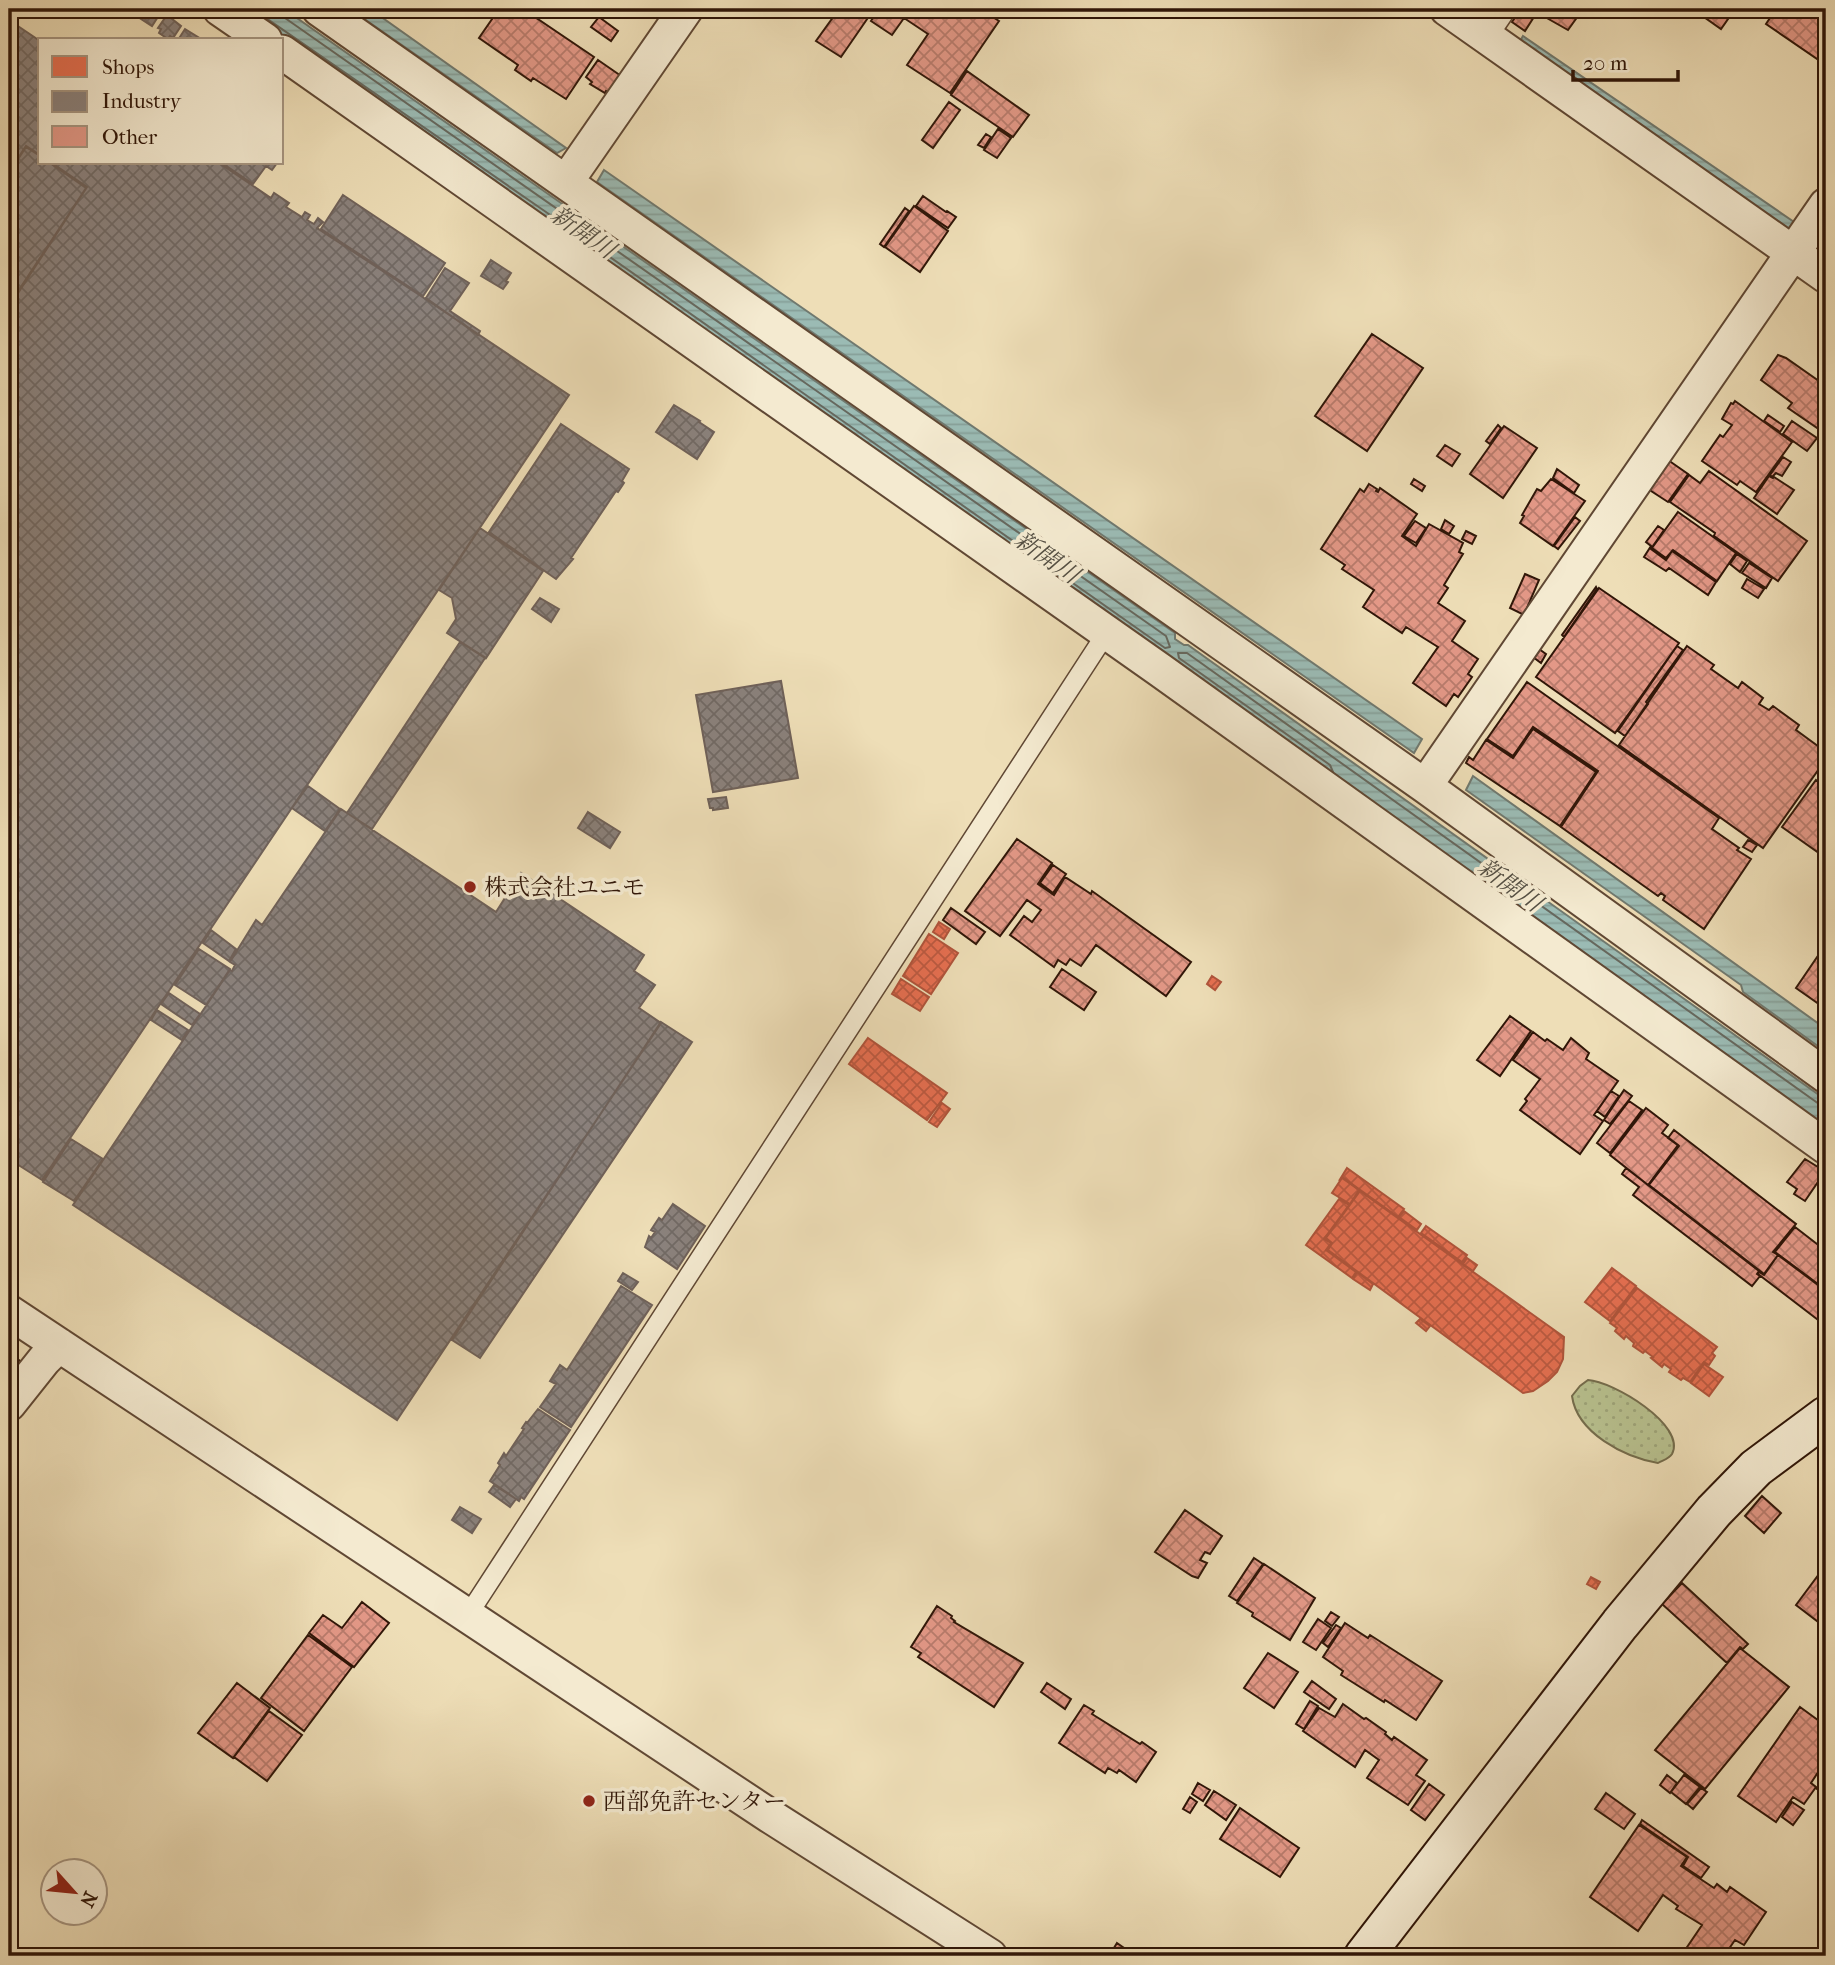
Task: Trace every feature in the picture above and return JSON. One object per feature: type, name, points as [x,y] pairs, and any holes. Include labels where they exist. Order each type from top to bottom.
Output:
[{"type":"street","points":[[220,9],[262,38]]},
{"type":"street","points":[[319,9],[1823,1067]]},
{"type":"street","points":[[566,182],[686,9]]},
{"type":"street","points":[[1447,9],[1826,276]]},
{"type":"street","points":[[284,53],[1107,632],[1826,1147]]},
{"type":"street","points":[[1425,786],[1826,205]]},
{"type":"street","points":[[9,1312],[771,1816],[990,1956]]},
{"type":"street","points":[[9,1404],[59,1345]]},
{"type":"street","points":[[1369,1955],[1620,1624],[1714,1511],[1756,1468],[1826,1416]]},
{"type":"lane","points":[[1488,37],[1507,9]]},
{"type":"lane","points":[[468,1615],[1107,632]]},
{"type":"green space","points":[[1588,1380],[1613,1388],[1645,1406],[1669,1430],[1674,1443],[1671,1456],[1658,1463],[1645,1460],[1617,1449],[1592,1432],[1576,1409],[1572,1396]]},
{"type":"water","name":"新開川","points":[[241,9],[284,9],[1175,633],[1175,639],[1188,645],[1826,1100],[1826,1136],[284,38]]},
{"type":"water","points":[[350,9],[370,9],[566,148],[557,153]]},
{"type":"water","points":[[1523,36],[1797,224],[1791,235],[1516,48]]},
{"type":"water","points":[[604,170],[1422,739],[1414,753],[597,182]]},
{"type":"water","points":[[1473,776],[1826,1029],[1826,1052],[1743,992],[1741,985],[1466,790]]},
{"type":"building: Shops","points":[[939,922],[950,929],[944,939],[933,932]]},
{"type":"building: Shops","points":[[929,934],[958,953],[931,994],[903,976]]},
{"type":"building: Shops","points":[[1212,976],[1221,982],[1215,990],[1207,984]]},
{"type":"building: Shops","points":[[901,979],[929,997],[920,1011],[892,994]]},
{"type":"building: Shops","points":[[868,1038],[947,1093],[927,1120],[849,1064]]},
{"type":"building: Shops","points":[[942,1103],[950,1109],[937,1127],[929,1122]]},
{"type":"building: Shops","points":[[1347,1168],[1404,1209],[1398,1217],[1342,1177],[1339,1181]]},
{"type":"building: Shops","points":[[1342,1178],[1359,1190],[1350,1204],[1332,1193]]},
{"type":"building: Shops","points":[[1360,1191],[1564,1337],[1563,1359],[1557,1372],[1533,1391],[1523,1393],[1328,1250],[1332,1243],[1326,1238]]},
{"type":"building: Shops","points":[[1339,1199],[1349,1205],[1324,1239],[1331,1243],[1326,1250],[1356,1272],[1352,1278],[1306,1245]]},
{"type":"building: Shops","points":[[1404,1211],[1421,1224],[1417,1230],[1399,1217]]},
{"type":"building: Shops","points":[[1426,1226],[1467,1255],[1462,1262],[1421,1233]]},
{"type":"building: Shops","points":[[1467,1258],[1477,1265],[1473,1271],[1463,1264]]},
{"type":"building: Shops","points":[[1612,1268],[1636,1286],[1610,1321],[1585,1302]]},
{"type":"building: Shops","points":[[1357,1272],[1373,1284],[1370,1290],[1353,1279]]},
{"type":"building: Shops","points":[[1637,1288],[1717,1347],[1712,1353],[1715,1356],[1709,1365],[1704,1362],[1690,1382],[1683,1378],[1681,1380],[1669,1372],[1671,1369],[1664,1364],[1662,1367],[1645,1351],[1643,1353],[1633,1346],[1634,1343],[1626,1336],[1624,1339],[1610,1323]]},
{"type":"building: Shops","points":[[1420,1319],[1430,1326],[1426,1331],[1416,1323]]},
{"type":"building: Shops","points":[[1704,1364],[1723,1377],[1709,1396],[1691,1383]]},
{"type":"building: Shops","points":[[1591,1577],[1600,1582],[1596,1589],[1587,1584]]},
{"type":"building: Industry","points":[[156,9],[161,12],[152,26],[129,11]]},
{"type":"building: Industry","points":[[167,15],[181,26],[173,38],[166,38],[159,33],[161,29],[158,28]]},
{"type":"building: Industry","points":[[9,20],[38,40],[38,154],[26,146],[9,172]]},
{"type":"building: Industry","points":[[185,29],[199,38],[179,38]]},
{"type":"building: Industry","points":[[26,147],[38,155],[38,164],[51,164],[86,188],[9,305],[9,173]]},
{"type":"building: Industry","points":[[53,164],[220,164],[271,198],[274,193],[289,203],[286,207],[302,217],[305,212],[310,215],[307,220],[314,224],[318,218],[323,222],[317,228],[569,395],[42,1180],[9,1159],[9,307],[87,187]]},
{"type":"building: Industry","points":[[223,164],[276,164],[272,170],[266,166],[253,184]]},
{"type":"building: Industry","points":[[343,195],[445,263],[423,296],[321,229]]},
{"type":"building: Industry","points":[[491,260],[511,273],[503,289],[481,276]]},
{"type":"building: Industry","points":[[445,268],[469,283],[450,311],[480,331],[478,335],[426,298]]},
{"type":"building: Industry","points":[[674,405],[714,432],[697,459],[656,432]]},
{"type":"building: Industry","points":[[561,424],[629,469],[622,481],[624,483],[571,558],[573,559],[556,579],[489,532]]},
{"type":"building: Industry","points":[[480,528],[543,571],[486,658],[447,633],[456,619],[452,598],[439,590]]},
{"type":"building: Industry","points":[[540,598],[559,609],[551,622],[532,609]]},
{"type":"building: Industry","points":[[460,642],[485,658],[372,829],[347,813]]},
{"type":"building: Industry","points":[[781,681],[798,778],[713,792],[696,695]]},
{"type":"building: Industry","points":[[308,786],[340,809],[325,831],[292,808]]},
{"type":"building: Industry","points":[[726,797],[728,808],[710,808],[708,799]]},
{"type":"building: Industry","points":[[341,809],[496,912],[521,873],[644,955],[634,971],[655,985],[639,1008],[661,1023],[397,1420],[73,1205],[230,970],[232,971],[235,965],[230,962],[256,920],[262,925]]},
{"type":"building: Industry","points":[[588,812],[620,832],[610,848],[578,828]]},
{"type":"building: Industry","points":[[211,930],[236,949],[229,961],[203,943]]},
{"type":"building: Industry","points":[[199,949],[230,969],[206,1005],[175,985]]},
{"type":"building: Industry","points":[[169,993],[200,1014],[192,1025],[161,1004]]},
{"type":"building: Industry","points":[[157,1010],[188,1030],[182,1040],[151,1020]]},
{"type":"building: Industry","points":[[661,1022],[692,1042],[480,1358],[452,1340]]},
{"type":"building: Industry","points":[[71,1139],[103,1159],[74,1201],[43,1182]]},
{"type":"building: Industry","points":[[673,1204],[705,1226],[677,1269],[645,1247],[649,1236],[651,1238],[655,1232],[651,1230]]},
{"type":"building: Industry","points":[[623,1273],[638,1282],[632,1290],[618,1281]]},
{"type":"building: Industry","points":[[621,1286],[652,1305],[571,1427],[540,1407],[556,1384],[550,1381],[560,1365],[567,1370]]},
{"type":"building: Industry","points":[[538,1409],[570,1430],[524,1499],[521,1497],[519,1501],[490,1481],[504,1453],[506,1456],[526,1422]]},
{"type":"building: Industry","points":[[494,1485],[516,1499],[510,1507],[489,1492]]},
{"type":"building: Industry","points":[[460,1507],[481,1519],[472,1533],[452,1520]]},
{"type":"building: Other","points":[[499,9],[523,9],[594,57],[566,99],[515,70],[518,65],[479,38]]},
{"type":"building: Other","points":[[839,9],[874,9],[841,57],[816,41]]},
{"type":"building: Other","points":[[879,9],[980,9],[999,21],[950,93],[907,65],[928,34],[904,18],[892,35],[871,21]]},
{"type":"building: Other","points":[[1521,9],[1539,9],[1525,31],[1512,22]]},
{"type":"building: Other","points":[[1546,9],[1583,9],[1568,30],[1545,17],[1549,11]]},
{"type":"building: Other","points":[[1700,9],[1735,9],[1721,29],[1697,12]]},
{"type":"building: Other","points":[[1776,9],[1826,9],[1826,65],[1766,24]]},
{"type":"building: Other","points":[[599,17],[618,31],[611,41],[591,27]]},
{"type":"building: Other","points":[[598,60],[624,78],[613,96],[590,84],[592,82],[586,77]]},
{"type":"building: Other","points":[[967,71],[1029,115],[1013,137],[951,95]]},
{"type":"building: Other","points":[[949,102],[960,110],[933,148],[922,140]]},
{"type":"building: Other","points":[[998,129],[1011,138],[997,158],[984,150]]},
{"type":"building: Other","points":[[986,134],[991,137],[984,148],[978,145]]},
{"type":"building: Other","points":[[923,196],[956,217],[948,228],[916,206]]},
{"type":"building: Other","points":[[914,206],[948,231],[920,272],[885,247]]},
{"type":"building: Other","points":[[905,208],[909,211],[884,247],[880,244]]},
{"type":"building: Other","points":[[1372,334],[1423,368],[1367,451],[1315,416]]},
{"type":"building: Other","points":[[1778,355],[1826,386],[1826,434],[1788,408],[1792,403],[1761,380]]},
{"type":"building: Other","points":[[1735,401],[1792,442],[1756,492],[1740,481],[1737,485],[1702,461],[1720,435],[1723,437],[1732,425],[1722,419]]},
{"type":"building: Other","points":[[1768,415],[1784,426],[1780,432],[1764,421]]},
{"type":"building: Other","points":[[1792,421],[1817,438],[1807,451],[1783,434]]},
{"type":"building: Other","points":[[1498,425],[1501,428],[1490,444],[1486,441]]},
{"type":"building: Other","points":[[1504,426],[1537,448],[1503,498],[1470,474]]},
{"type":"building: Other","points":[[1445,445],[1460,454],[1452,466],[1437,456]]},
{"type":"building: Other","points":[[1783,457],[1791,462],[1782,476],[1776,473],[1772,477],[1770,475]]},
{"type":"building: Other","points":[[1668,460],[1688,474],[1668,502],[1648,489]]},
{"type":"building: Other","points":[[1557,469],[1579,485],[1574,493],[1553,478]]},
{"type":"building: Other","points":[[1709,471],[1807,541],[1778,581],[1670,502],[1689,475],[1700,483]]},
{"type":"building: Other","points":[[1769,476],[1794,490],[1777,514],[1754,498]]},
{"type":"building: Other","points":[[1414,479],[1425,486],[1422,491],[1411,484]]},
{"type":"building: Other","points":[[1551,479],[1585,501],[1553,546],[1520,523],[1537,489],[1541,491]]},
{"type":"building: Other","points":[[1369,484],[1378,492],[1380,488],[1417,514],[1402,536],[1416,546],[1429,524],[1463,543],[1459,552],[1463,554],[1444,585],[1448,588],[1438,603],[1465,621],[1452,641],[1478,659],[1468,674],[1472,677],[1458,697],[1454,694],[1446,706],[1413,683],[1438,647],[1406,627],[1402,633],[1363,607],[1374,590],[1342,569],[1345,565],[1321,549],[1360,489],[1364,492]]},
{"type":"building: Other","points":[[1678,512],[1736,553],[1717,581],[1673,550],[1666,558],[1652,548]]},
{"type":"building: Other","points":[[1575,517],[1580,521],[1558,549],[1554,546]]},
{"type":"building: Other","points":[[1445,520],[1454,526],[1449,534],[1441,529]]},
{"type":"building: Other","points":[[1415,521],[1426,528],[1416,543],[1404,536]]},
{"type":"building: Other","points":[[1658,526],[1664,530],[1651,549],[1666,560],[1672,551],[1716,582],[1708,595],[1669,568],[1666,571],[1644,557],[1651,546],[1646,542]]},
{"type":"building: Other","points":[[1466,531],[1476,536],[1472,544],[1462,539]]},
{"type":"building: Other","points":[[1737,554],[1747,561],[1740,572],[1730,564]]},
{"type":"building: Other","points":[[1749,563],[1772,578],[1766,588],[1742,573]]},
{"type":"building: Other","points":[[1525,574],[1539,580],[1524,615],[1510,608]]},
{"type":"building: Other","points":[[1747,579],[1764,589],[1758,598],[1742,588]]},
{"type":"building: Other","points":[[1596,587],[1597,589],[1564,637],[1562,635]]},
{"type":"building: Other","points":[[1599,588],[1679,643],[1615,733],[1536,677]]},
{"type":"building: Other","points":[[1677,646],[1683,650],[1625,736],[1618,731]]},
{"type":"building: Other","points":[[1687,646],[1714,665],[1711,669],[1738,688],[1742,682],[1763,698],[1759,704],[1769,710],[1773,706],[1799,725],[1796,730],[1826,752],[1826,759],[1763,848],[1619,745]]},
{"type":"building: Other","points":[[1539,649],[1546,654],[1541,663],[1533,657]]},
{"type":"building: Other","points":[[1527,682],[1719,818],[1712,829],[1751,859],[1704,929],[1663,900],[1665,896],[1661,893],[1658,896],[1561,827],[1598,771],[1533,727],[1513,756],[1487,739]]},
{"type":"building: Other","points":[[1533,729],[1596,772],[1560,826],[1466,763],[1469,757],[1473,760],[1486,740],[1513,758]]},
{"type":"building: Other","points":[[1816,780],[1826,787],[1826,858],[1782,827]]},
{"type":"building: Other","points":[[1017,839],[1052,863],[1038,884],[1054,895],[1065,877],[1091,894],[1092,891],[1191,962],[1166,996],[1096,945],[1081,966],[1070,959],[1066,965],[1058,960],[1054,967],[1010,935],[1024,916],[1032,922],[1041,910],[1027,900],[1000,936],[965,911]]},
{"type":"building: Other","points":[[1748,840],[1757,845],[1752,852],[1743,847]]},
{"type":"building: Other","points":[[1053,865],[1066,874],[1053,893],[1040,883]]},
{"type":"building: Other","points":[[951,908],[985,932],[976,944],[943,920]]},
{"type":"building: Other","points":[[1826,944],[1826,1009],[1796,988]]},
{"type":"building: Other","points":[[1062,969],[1096,992],[1084,1010],[1050,987]]},
{"type":"building: Other","points":[[1510,1016],[1531,1031],[1500,1076],[1477,1060]]},
{"type":"building: Other","points":[[1533,1032],[1563,1050],[1571,1038],[1589,1053],[1586,1059],[1618,1081],[1594,1115],[1603,1121],[1580,1154],[1520,1110],[1540,1079],[1513,1060]]},
{"type":"building: Other","points":[[1624,1090],[1632,1096],[1610,1124],[1604,1120]]},
{"type":"building: Other","points":[[1611,1091],[1619,1096],[1605,1117],[1597,1111]]},
{"type":"building: Other","points":[[1629,1101],[1642,1110],[1610,1153],[1597,1143]]},
{"type":"building: Other","points":[[1646,1108],[1668,1125],[1662,1133],[1678,1145],[1648,1185],[1610,1155]]},
{"type":"building: Other","points":[[1674,1130],[1796,1224],[1773,1252],[1778,1255],[1764,1274],[1649,1185],[1679,1146],[1668,1138]]},
{"type":"building: Other","points":[[1805,1159],[1826,1172],[1826,1183],[1824,1186],[1818,1182],[1805,1201],[1794,1194],[1797,1189],[1787,1182]]},
{"type":"building: Other","points":[[1626,1168],[1759,1271],[1757,1274],[1760,1276],[1752,1286],[1633,1195],[1639,1187],[1622,1174]]},
{"type":"building: Other","points":[[1795,1227],[1826,1251],[1826,1290],[1775,1252]]},
{"type":"building: Other","points":[[1778,1255],[1826,1291],[1826,1326],[1758,1274],[1759,1272],[1764,1275]]},
{"type":"building: Other","points":[[9,1353],[23,1363],[9,1383]]},
{"type":"building: Other","points":[[1762,1496],[1781,1513],[1764,1533],[1745,1516]]},
{"type":"building: Other","points":[[1185,1510],[1222,1536],[1210,1554],[1205,1552],[1200,1560],[1207,1563],[1198,1578],[1155,1552]]},
{"type":"building: Other","points":[[1254,1558],[1263,1564],[1237,1601],[1229,1596]]},
{"type":"building: Other","points":[[1264,1564],[1315,1598],[1290,1640],[1237,1603]]},
{"type":"building: Other","points":[[1826,1567],[1826,1628],[1796,1605]]},
{"type":"building: Other","points":[[1682,1583],[1748,1644],[1743,1649],[1740,1647],[1727,1663],[1662,1604]]},
{"type":"building: Other","points":[[362,1602],[389,1623],[354,1667],[309,1633],[323,1615],[342,1628]]},
{"type":"building: Other","points":[[937,1606],[952,1616],[954,1622],[1023,1663],[994,1707],[918,1657],[921,1653],[911,1647]]},
{"type":"building: Other","points":[[1331,1612],[1339,1617],[1332,1626],[1325,1621]]},
{"type":"building: Other","points":[[1318,1619],[1331,1628],[1316,1650],[1303,1642]]},
{"type":"building: Other","points":[[1345,1623],[1368,1638],[1370,1635],[1442,1681],[1416,1720],[1341,1675],[1343,1671],[1323,1657]]},
{"type":"building: Other","points":[[1336,1625],[1341,1628],[1328,1647],[1323,1643]]},
{"type":"building: Other","points":[[308,1635],[352,1667],[304,1731],[261,1698]]},
{"type":"building: Other","points":[[1740,1648],[1789,1687],[1705,1789],[1655,1750]]},
{"type":"building: Other","points":[[1268,1653],[1298,1672],[1274,1708],[1244,1688]]},
{"type":"building: Other","points":[[1312,1681],[1336,1699],[1329,1709],[1304,1692]]},
{"type":"building: Other","points":[[237,1683],[270,1708],[233,1758],[198,1733]]},
{"type":"building: Other","points":[[1047,1683],[1071,1699],[1065,1709],[1041,1692]]},
{"type":"building: Other","points":[[1310,1701],[1318,1706],[1304,1729],[1296,1724]]},
{"type":"building: Other","points":[[1343,1704],[1386,1732],[1392,1740],[1394,1737],[1427,1760],[1416,1775],[1425,1781],[1408,1805],[1367,1778],[1379,1760],[1365,1750],[1355,1767],[1303,1731],[1319,1708],[1335,1717]]},
{"type":"building: Other","points":[[1084,1705],[1094,1711],[1092,1714],[1156,1752],[1136,1782],[1119,1770],[1117,1773],[1108,1768],[1105,1773],[1059,1743]]},
{"type":"building: Other","points":[[1800,1707],[1826,1726],[1826,1760],[1811,1783],[1816,1787],[1804,1804],[1793,1797],[1776,1822],[1738,1796]]},
{"type":"building: Other","points":[[269,1711],[302,1735],[267,1781],[234,1757]]},
{"type":"building: Other","points":[[1667,1775],[1677,1783],[1670,1793],[1660,1785]]},
{"type":"building: Other","points":[[1684,1775],[1700,1787],[1686,1804],[1671,1792]]},
{"type":"building: Other","points":[[1826,1776],[1826,1795],[1817,1789]]},
{"type":"building: Other","points":[[1198,1783],[1210,1790],[1203,1801],[1192,1794]]},
{"type":"building: Other","points":[[1429,1784],[1444,1795],[1425,1820],[1411,1810]]},
{"type":"building: Other","points":[[1701,1788],[1707,1792],[1693,1809],[1687,1804]]},
{"type":"building: Other","points":[[1214,1791],[1236,1805],[1226,1820],[1205,1805]]},
{"type":"building: Other","points":[[1606,1793],[1635,1814],[1624,1829],[1595,1809]]},
{"type":"building: Other","points":[[1190,1797],[1197,1802],[1190,1813],[1183,1809]]},
{"type":"building: Other","points":[[1792,1802],[1804,1810],[1793,1825],[1782,1817]]},
{"type":"building: Other","points":[[1240,1808],[1299,1848],[1280,1877],[1220,1839]]},
{"type":"building: Other","points":[[1642,1820],[1709,1867],[1701,1878],[1683,1866],[1688,1857],[1640,1824]]},
{"type":"building: Other","points":[[1639,1825],[1687,1857],[1681,1866],[1714,1888],[1717,1884],[1727,1892],[1730,1887],[1766,1912],[1744,1945],[1735,1940],[1724,1956],[1681,1956],[1702,1925],[1676,1909],[1678,1906],[1663,1895],[1638,1931],[1590,1897]]},
{"type":"building: Other","points":[[1117,1943],[1127,1950],[1123,1956],[1111,1953]]},
{"type":"place","name":"株式会社ユニモ","points":[[470,887]]},
{"type":"place","name":"西部免許センター","points":[[589,1801]]}]
